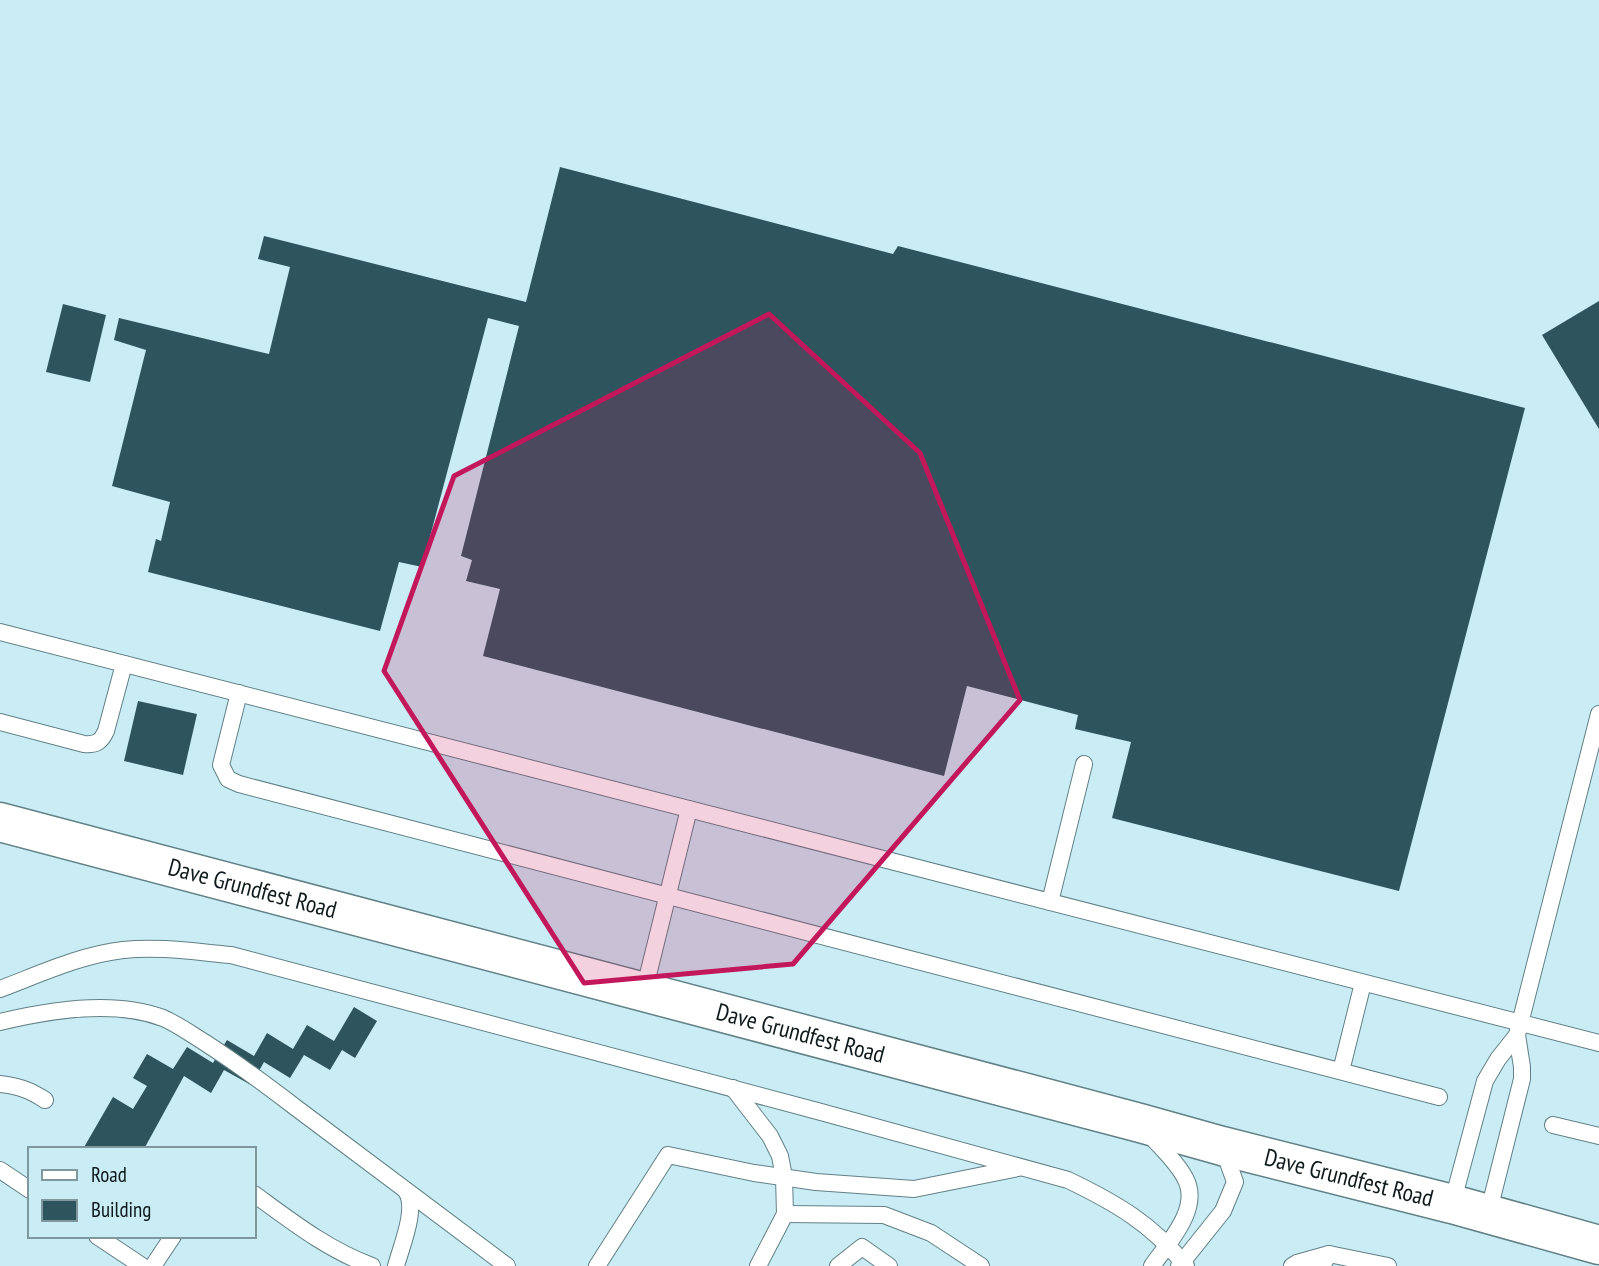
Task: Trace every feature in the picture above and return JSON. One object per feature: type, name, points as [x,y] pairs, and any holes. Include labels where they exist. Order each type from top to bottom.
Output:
[{"type":"street","name":"Dave Grundfest Road","points":[[0,822],[1599,1245]]},
{"type":"lane","points":[[0,632],[1363,983],[1519,1029],[1599,1044]]},
{"type":"lane","points":[[0,722],[84,744],[94,744],[102,740],[106,732],[124,664]]},
{"type":"lane","points":[[239,693],[221,765],[225,775],[233,782],[1438,1097]]},
{"type":"lane","points":[[1452,1204],[1485,1081],[1519,1029],[1594,756],[1599,714]]},
{"type":"lane","points":[[1050,902],[1084,764]]},
{"type":"lane","points":[[644,991],[689,809]]},
{"type":"lane","points":[[0,989],[77,960],[123,950],[173,949],[231,956],[733,1088],[1068,1180],[1104,1197],[1137,1218],[1167,1244],[1183,1264],[1223,1211],[1235,1182],[1222,1146]]},
{"type":"lane","points":[[1341,1071],[1363,983]]},
{"type":"lane","points":[[0,1022],[48,1012],[87,1009],[140,1012],[163,1018],[255,1077],[507,1266]]},
{"type":"lane","points":[[1488,1214],[1522,1079],[1519,1029]]},
{"type":"lane","points":[[0,1084],[20,1086],[45,1100]]},
{"type":"lane","points":[[733,1088],[770,1136],[780,1156],[784,1177],[785,1214],[758,1266]]},
{"type":"lane","points":[[1140,1123],[1176,1164],[1187,1181],[1190,1200],[1182,1224],[1152,1266]]},
{"type":"lane","points":[[1553,1125],[1599,1136]]},
{"type":"lane","points":[[597,1266],[668,1155],[754,1173],[816,1182],[914,1189],[1021,1167]]},
{"type":"lane","points":[[0,1170],[28,1190]]},
{"type":"lane","points":[[396,1266],[411,1208],[410,1197],[406,1191]]},
{"type":"lane","points":[[256,1195],[351,1259],[372,1266]]},
{"type":"lane","points":[[785,1214],[884,1215],[931,1233],[981,1266]]},
{"type":"lane","points":[[100,1238],[142,1266]]},
{"type":"lane","points":[[153,1266],[172,1238]]},
{"type":"lane","points":[[838,1266],[862,1247],[889,1266]]},
{"type":"lane","points":[[1292,1266],[1325,1260],[1388,1266]]},
{"type":"highlighted area","points":[[769,314],[920,453],[1020,700],[793,964],[584,983],[384,671],[454,476]]},
{"type":"building","points":[[560,167],[893,254],[898,246],[1525,408],[1399,891],[1112,818],[1131,742],[1075,729],[1078,715],[967,686],[944,776],[483,656],[500,589],[466,581],[472,560],[461,556],[519,326],[488,318],[422,567],[399,562],[380,631],[148,572],[156,539],[161,541],[170,502],[112,486],[146,350],[114,340],[119,318],[269,354],[290,267],[258,259],[264,236],[526,302]]},
{"type":"building","points":[[1599,301],[1599,429],[1542,335]]},
{"type":"building","points":[[63,304],[106,315],[90,382],[46,372]]},
{"type":"building","points":[[138,701],[197,714],[183,775],[124,761]]},
{"type":"building","points":[[354,1007],[377,1021],[355,1058],[342,1050],[330,1070],[304,1055],[290,1078],[264,1062],[251,1085],[224,1070],[211,1093],[184,1076],[145,1147],[84,1147],[113,1097],[133,1109],[147,1086],[133,1078],[147,1054],[173,1069],[187,1047],[213,1063],[227,1040],[254,1056],[267,1033],[293,1049],[307,1025],[334,1041]]}]
